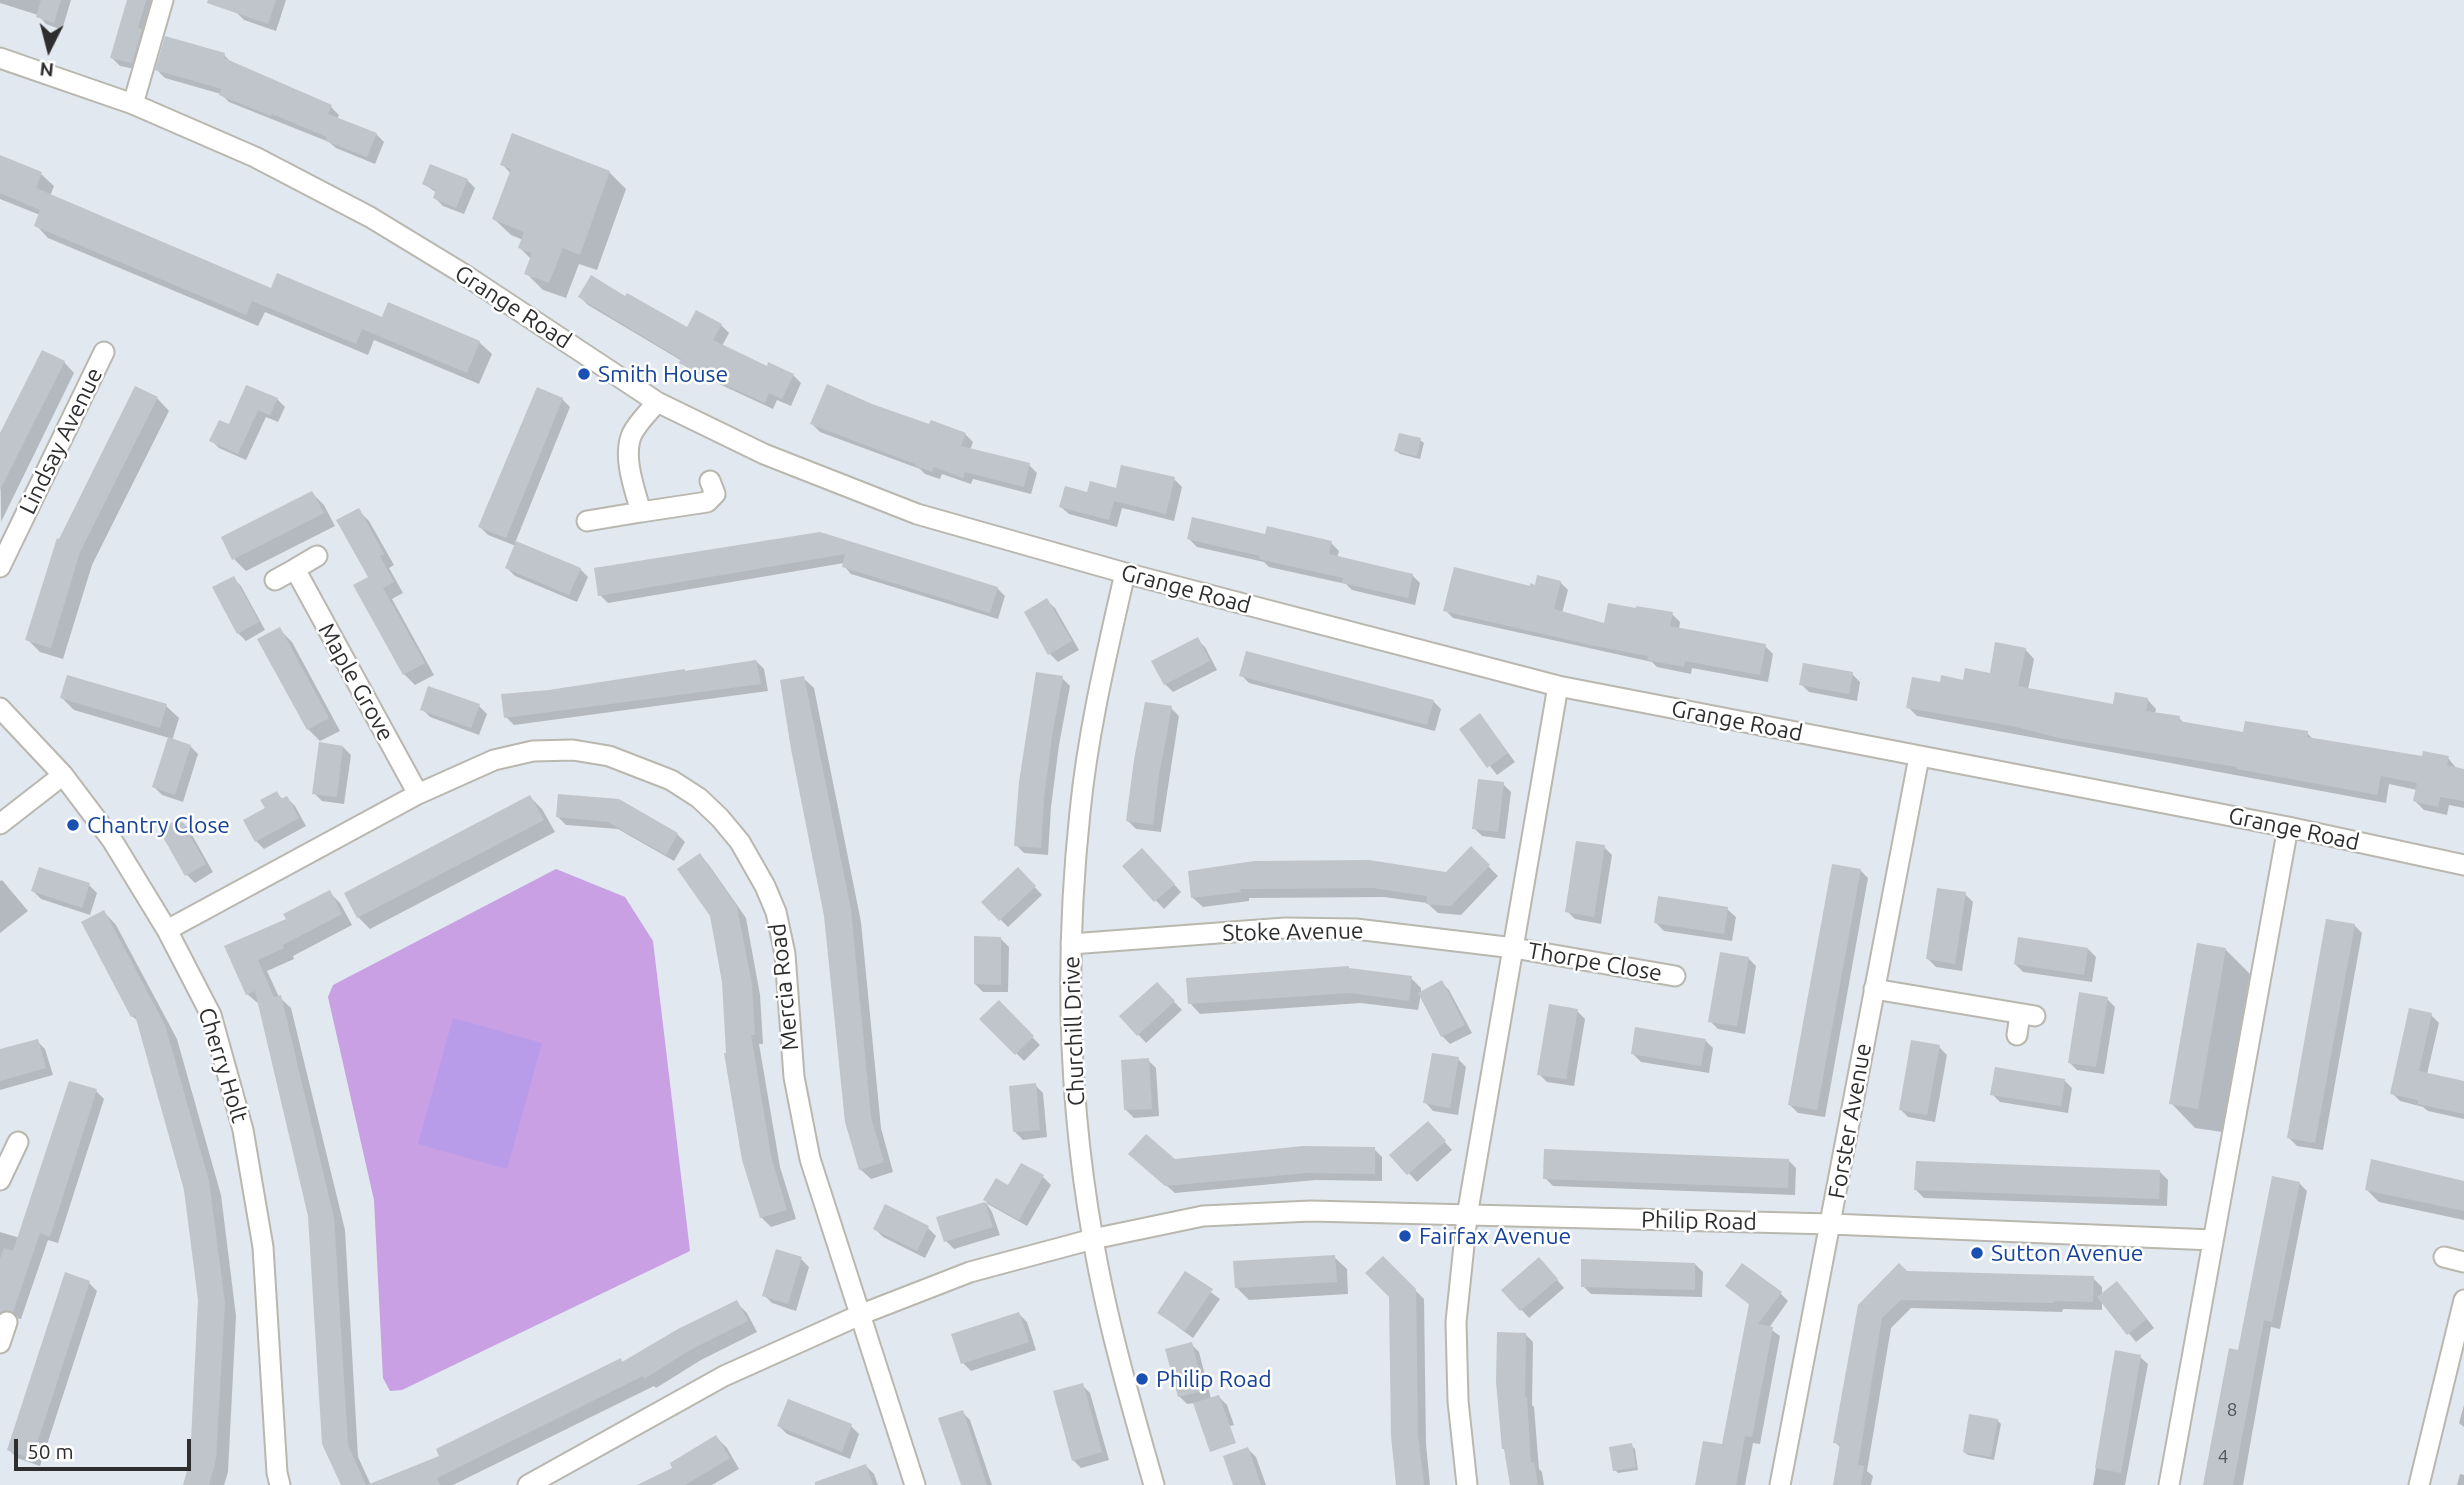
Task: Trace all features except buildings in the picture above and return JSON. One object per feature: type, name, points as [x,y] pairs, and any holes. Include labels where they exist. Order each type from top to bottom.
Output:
[{"type":"street","points":[[133,104],[163,0]]},
{"type":"street","name":"Grange Road","points":[[0,58],[133,104],[254,157],[370,218],[463,274],[657,402],[764,454],[917,514],[1125,573],[1558,686],[2288,827],[2464,865]]},
{"type":"street","name":"Lindsay Avenue","points":[[0,567],[104,352]]},
{"type":"street","points":[[641,512],[633,484],[630,441],[634,431],[657,402]]},
{"type":"street","points":[[587,522],[707,502],[715,494],[710,481]]},
{"type":"street","points":[[275,580],[317,556]]},
{"type":"street","name":"Maple Grove","points":[[295,569],[418,794]]},
{"type":"street","name":"Churchill Drive","points":[[1125,573],[1097,699],[1082,799],[1071,944],[1076,1111],[1093,1239],[1125,1383],[1154,1485]]},
{"type":"street","points":[[1467,1485],[1458,1401],[1456,1322],[1467,1216],[1558,686]]},
{"type":"street","name":"Cherry Holt","points":[[0,708],[63,775],[112,839],[167,930],[211,1015],[243,1130],[263,1247],[277,1473],[280,1485]]},
{"type":"street","name":"Mercia Road","points":[[167,930],[418,794],[494,760],[533,751],[573,750],[609,756],[671,780],[699,798],[720,818],[754,863],[776,912],[785,954],[791,1050],[800,1116],[823,1203],[862,1314],[915,1485]]},
{"type":"street","name":"Forster Avenue","points":[[1780,1485],[1919,757]]},
{"type":"street","points":[[0,824],[63,775]]},
{"type":"street","points":[[2169,1485],[2288,827]]},
{"type":"street","name":"Stoke Avenue","points":[[1071,944],[1284,928],[1356,929],[1514,948]]},
{"type":"street","name":"Thorpe Close","points":[[1514,948],[1675,976]]},
{"type":"street","points":[[1874,989],[2028,1015],[2017,1035]]},
{"type":"street","points":[[0,1180],[18,1142]]},
{"type":"street","name":"Philip Road","points":[[528,1485],[724,1377],[862,1314],[971,1272],[1093,1239],[1203,1216],[1311,1211],[1831,1224],[2213,1240]]},
{"type":"street","points":[[2444,1257],[2464,1262]]},
{"type":"street","points":[[2419,1485],[2464,1300]]},
{"type":"street","points":[[0,1343],[7,1322]]},
{"type":"shaded area","points":[[556,869],[625,897],[653,941],[690,1251],[402,1390],[390,1391],[383,1378],[374,1200],[328,997],[333,985]]},
{"type":"shaded area","points":[[453,1018],[542,1043],[507,1169],[418,1144]]},
{"type":"place","name":"Smith House","points":[[584,374]]},
{"type":"place","name":"Chantry Close","points":[[73,825]]},
{"type":"place","name":"Fairfax Avenue","points":[[1405,1236]]},
{"type":"place","name":"Sutton Avenue","points":[[1977,1253]]},
{"type":"place","name":"Philip Road","points":[[1142,1379]]}]
